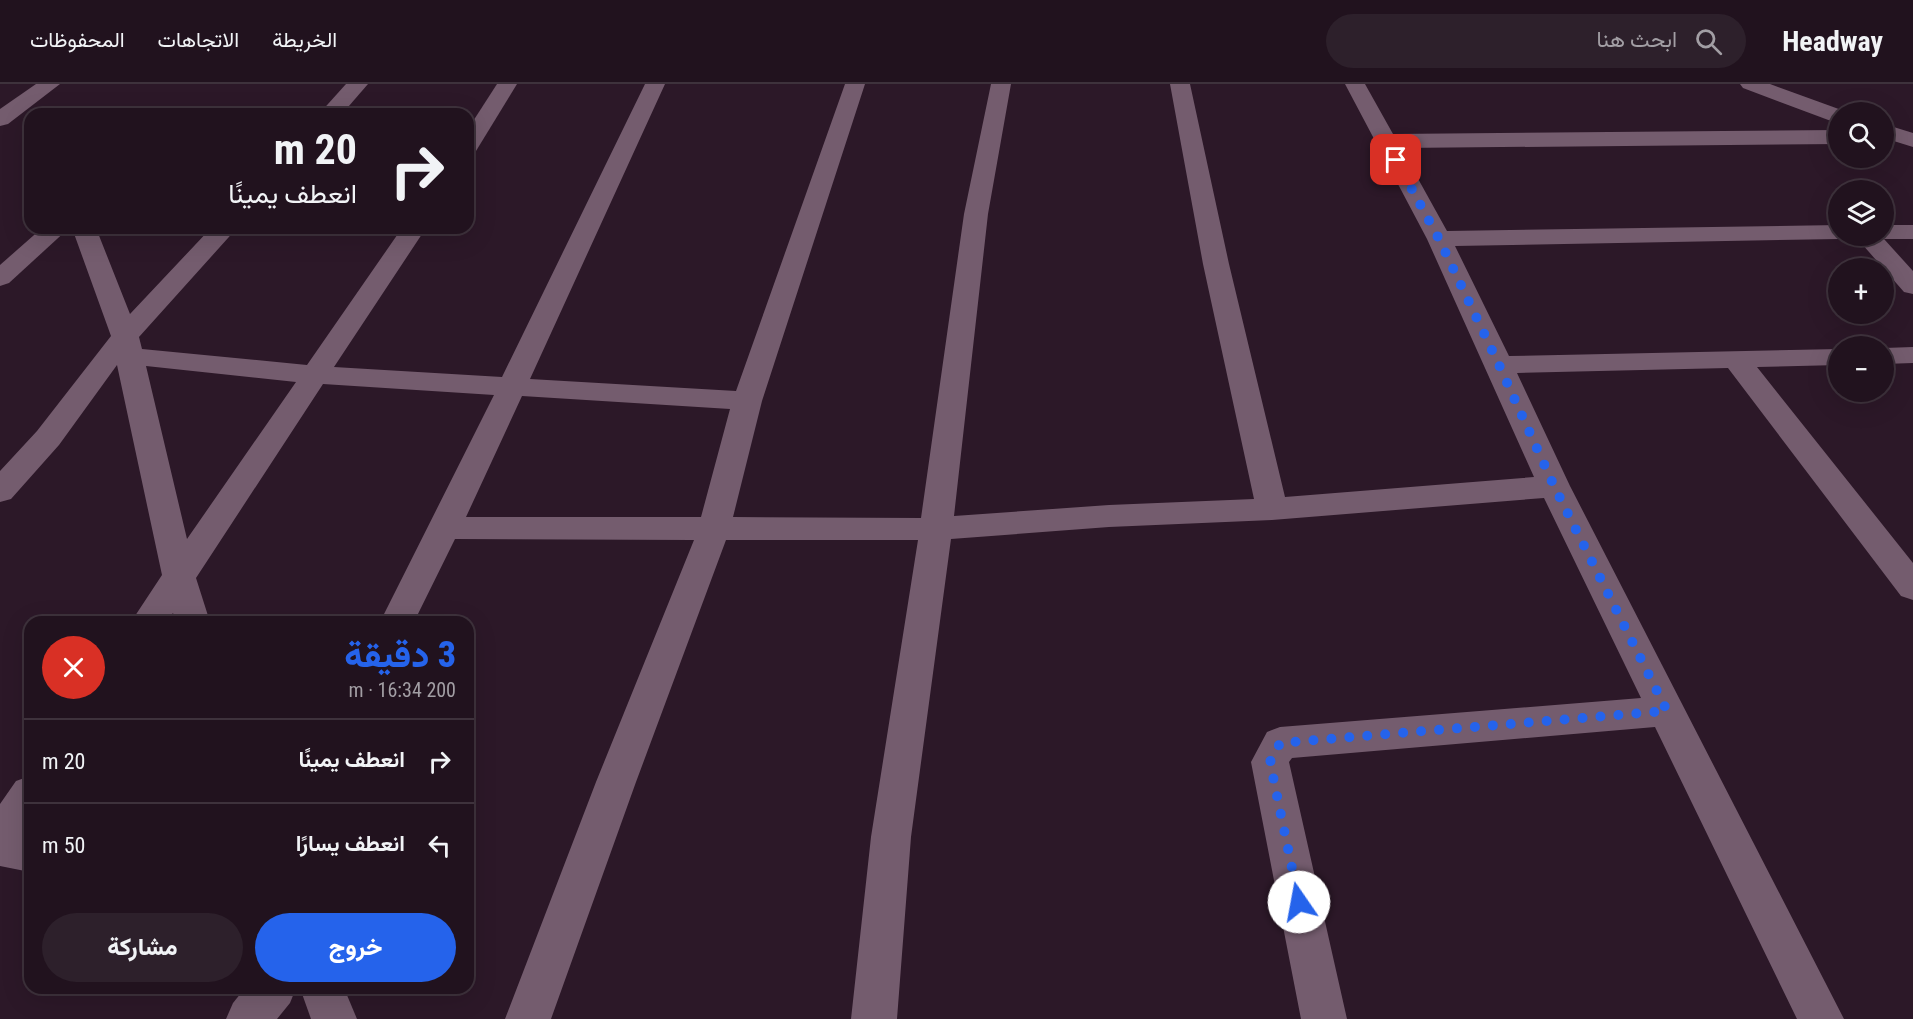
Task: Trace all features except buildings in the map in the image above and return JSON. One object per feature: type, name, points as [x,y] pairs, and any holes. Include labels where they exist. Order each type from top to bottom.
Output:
[{"type":"street","points":[[336,108],[358,84]]},
{"type":"street","points":[[474,136],[507,84]]},
{"type":"street","points":[[400,616],[445,528],[655,84]]},
{"type":"street","points":[[528,1019],[616,782],[714,530],[747,401],[855,84]]},
{"type":"street","points":[[874,1019],[891,837],[936,529],[960,327],[976,214],[1001,84]]},
{"type":"street","points":[[1180,84],[1216,264],[1272,508]]},
{"type":"street","points":[[1355,84],[1439,239],[1554,486],[1821,1019]]},
{"type":"street","points":[[1750,84],[1828,112]]},
{"type":"street","points":[[37,87],[41,108]]},
{"type":"street","points":[[0,119],[37,87]]},
{"type":"street","points":[[1894,135],[1913,140]]},
{"type":"street","points":[[1386,141],[1828,137]]},
{"type":"street","points":[[1439,239],[1828,232]]},
{"type":"street","points":[[1894,232],[1913,232]]},
{"type":"street","points":[[5,268],[49,234]]},
{"type":"street","points":[[86,234],[128,346],[179,578],[191,616]]},
{"type":"street","points":[[0,491],[128,346],[220,234]]},
{"type":"street","points":[[152,616],[410,234]]},
{"type":"street","points":[[1876,246],[1913,286]]},
{"type":"street","points":[[128,346],[317,375],[747,401]]},
{"type":"street","points":[[1894,356],[1913,356]]},
{"type":"street","points":[[1499,365],[1828,357]]},
{"type":"street","points":[[1736,359],[1913,587]]},
{"type":"street","points":[[445,528],[936,529],[1109,516],[1272,508],[1554,486]]},
{"type":"street","points":[[1324,1019],[1270,762],[1280,743],[1667,711]]},
{"type":"street","points":[[0,836],[24,802]]},
{"type":"street","points":[[0,848],[24,853]]},
{"type":"street","points":[[249,1019],[269,994]]},
{"type":"street","points":[[324,994],[334,1019]]},
{"type":"route","points":[[1299,902],[1270,762],[1280,743],[1305,739],[1667,711],[1554,486],[1439,239],[1396,160]]}]
